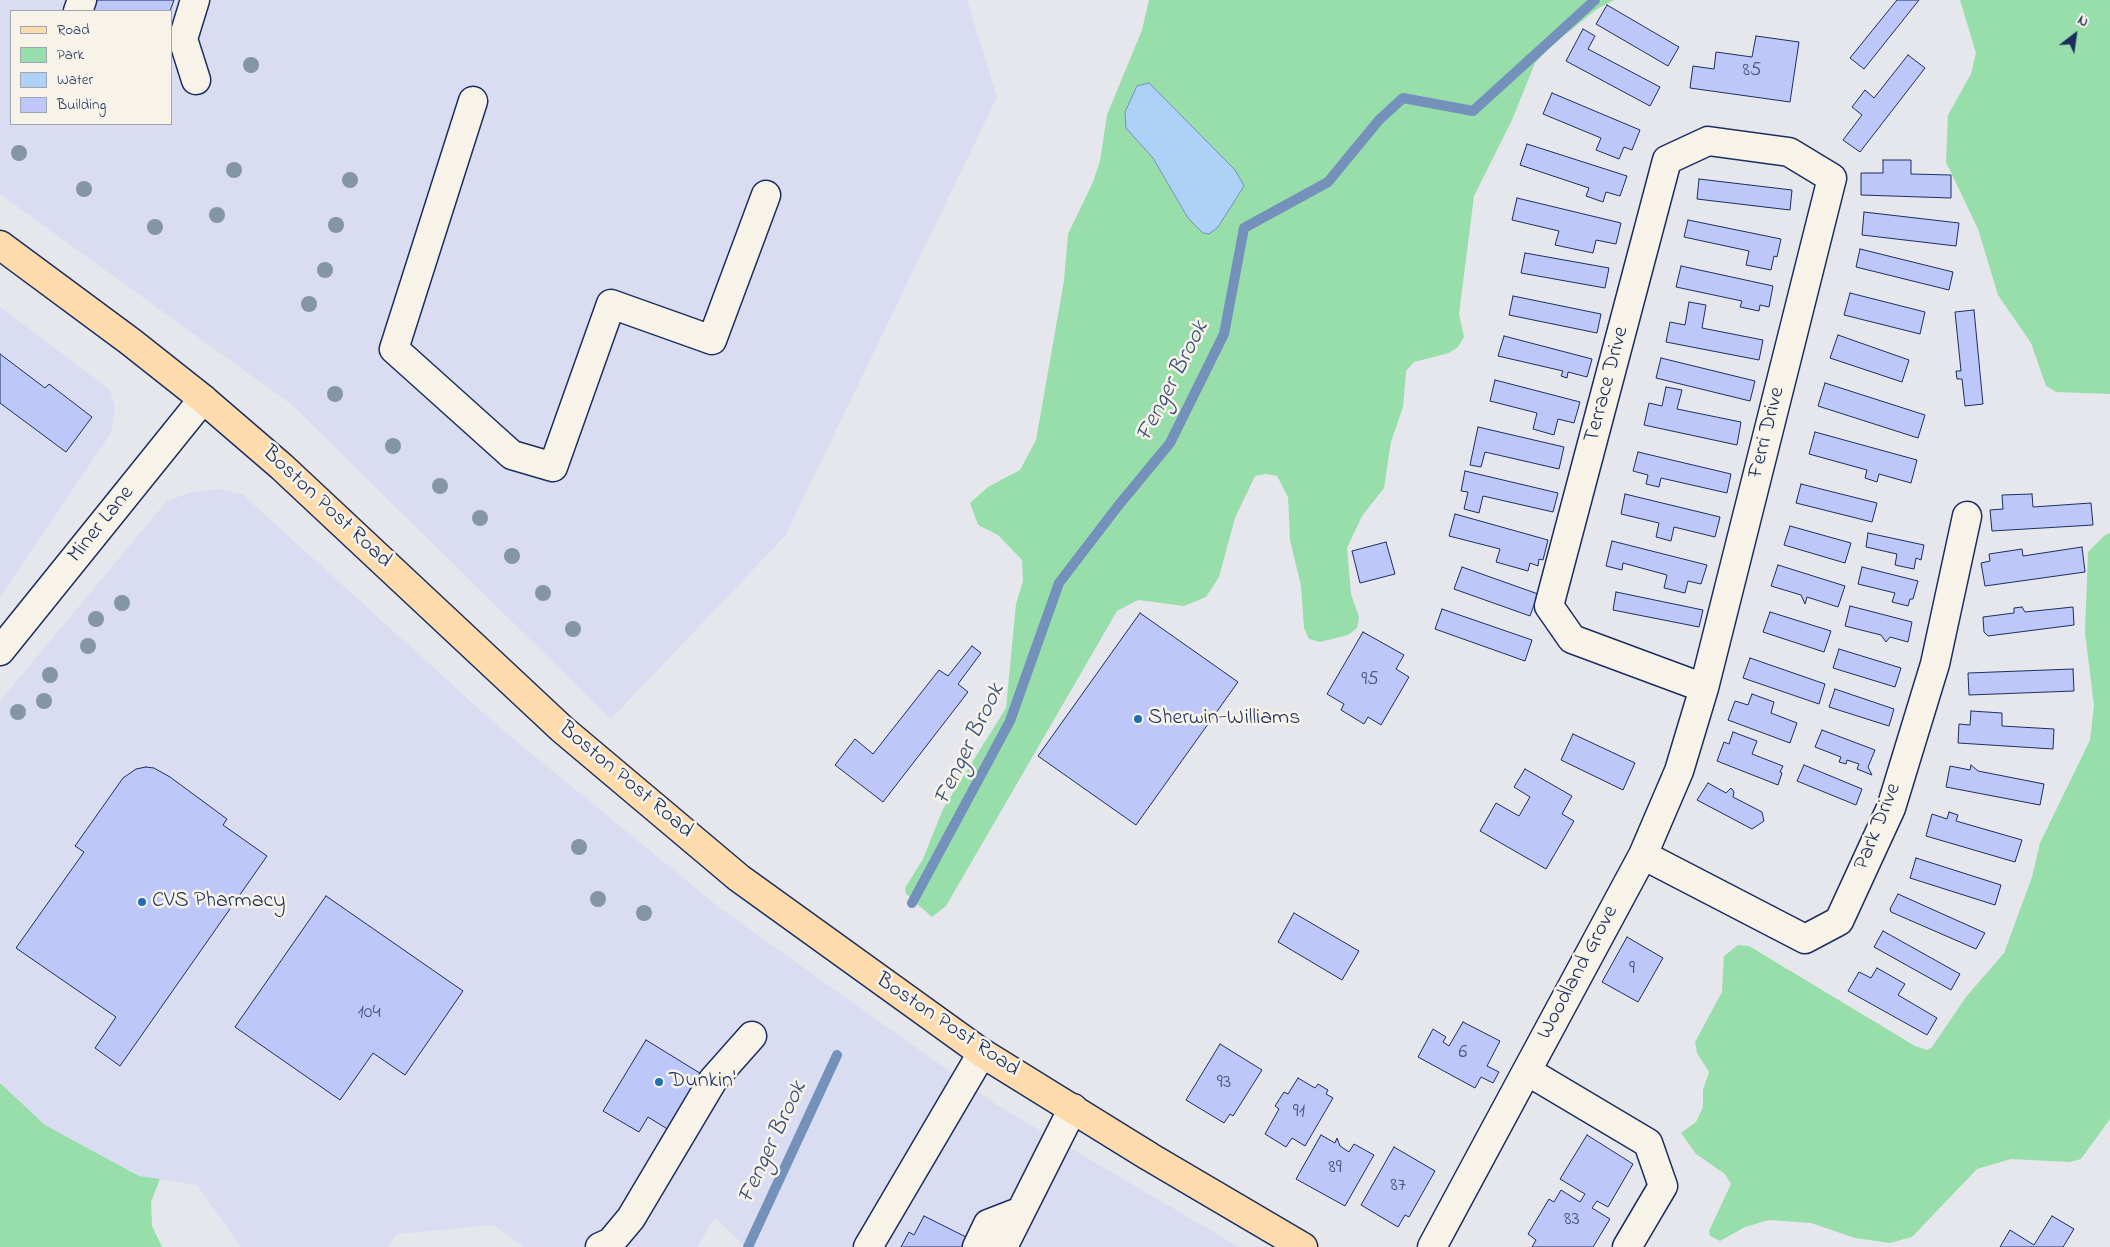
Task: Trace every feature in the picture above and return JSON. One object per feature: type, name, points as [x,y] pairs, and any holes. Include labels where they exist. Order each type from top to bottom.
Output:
[{"type":"main road","name":"Boston Post Road","points":[[0,245],[131,342],[203,399],[282,467],[562,728],[739,878],[982,1053],[1150,1157],[1303,1247]]},
{"type":"street","points":[[195,0],[183,39],[196,80]]},
{"type":"street","points":[[473,101],[394,349],[512,455],[553,467],[611,304],[712,340],[766,195]]},
{"type":"street","name":"Terrace Drive","points":[[1704,688],[1572,639],[1549,606],[1667,160],[1708,141],[1789,152],[1832,178]]},
{"type":"street","name":"Ferri Drive","points":[[1704,688],[1832,178]]},
{"type":"street","name":"Miner Lane","points":[[0,651],[203,399]]},
{"type":"street","name":"Park Drive","points":[[1643,855],[1805,939],[1839,920],[1891,808],[1935,664],[1968,516]]},
{"type":"street","name":"Woodland Grove","points":[[1432,1247],[1643,855],[1679,771],[1704,688]]},
{"type":"street","points":[[600,1247],[611,1242],[631,1218],[713,1080],[752,1036]]},
{"type":"street","points":[[868,1247],[982,1053]]},
{"type":"street","points":[[1527,1071],[1648,1143],[1663,1186],[1627,1247]]},
{"type":"street","points":[[1002,1247],[1073,1108]]},
{"type":"street","points":[[890,1247],[903,1217],[894,1200]]},
{"type":"street","points":[[977,1247],[988,1224],[1019,1212]]},
{"type":"shaded area","points":[[0,0],[967,0],[997,97],[785,536],[611,719],[292,405],[0,194]]},
{"type":"shaded area","points":[[0,307],[110,390],[115,407],[111,433],[0,597]]},
{"type":"shaded area","points":[[220,489],[242,494],[499,727],[721,909],[997,1105],[1239,1247],[746,1247],[715,1218],[697,1247],[524,1247],[493,1225],[397,1234],[387,1247],[241,1247],[197,1185],[139,1176],[45,1125],[0,1083],[0,701],[167,501],[191,492]]},
{"type":"green space","points":[[1149,0],[1614,0],[1597,9],[1551,46],[1535,63],[1512,120],[1474,196],[1459,314],[1464,337],[1458,347],[1449,353],[1414,362],[1406,371],[1403,407],[1391,442],[1384,488],[1362,516],[1347,548],[1351,594],[1359,617],[1357,628],[1348,635],[1320,642],[1309,639],[1304,628],[1301,586],[1290,540],[1288,497],[1277,476],[1266,474],[1255,476],[1235,518],[1219,577],[1206,597],[1184,606],[1138,600],[1117,611],[946,906],[932,917],[906,894],[905,888],[923,859],[943,809],[1006,708],[1016,604],[1023,581],[1022,560],[998,535],[978,525],[970,503],[988,487],[1020,470],[1036,440],[1064,281],[1068,234],[1093,182],[1100,161],[1107,115],[1142,30]],"holes":[[[1126,128],[1218,226],[1188,218],[1153,158]]]},
{"type":"green space","points":[[1960,0],[2110,0],[2110,394],[2056,392],[2046,386],[2031,343],[1998,295],[1978,229],[1946,162],[1948,115],[1971,74],[1976,53]]},
{"type":"green space","points":[[2110,533],[2110,1119],[2081,1159],[2069,1162],[2011,1159],[1977,1169],[1912,1237],[1890,1243],[1855,1238],[1811,1223],[1769,1220],[1745,1227],[1720,1241],[1710,1236],[1709,1231],[1731,1184],[1725,1174],[1696,1154],[1681,1133],[1696,1122],[1703,1107],[1703,1090],[1709,1072],[1697,1053],[1695,1042],[1722,992],[1724,956],[1738,945],[1749,946],[1915,1046],[1927,1050],[1932,1047],[1966,997],[2004,953],[2032,877],[2040,843],[2090,740],[2094,706],[2085,632],[2088,552],[2105,535]]},
{"type":"green space","points":[[0,1083],[45,1125],[139,1176],[160,1179],[151,1202],[152,1226],[162,1247],[0,1247]]},
{"type":"water","points":[[1149,83],[1235,170],[1244,186],[1218,227],[1209,234],[1203,233],[1188,218],[1153,158],[1126,128],[1125,112],[1137,86]]},
{"type":"building","points":[[88,0],[174,0],[170,10],[84,10]]},
{"type":"building","points":[[1897,0],[1919,0],[1864,69],[1850,58]]},
{"type":"building","points":[[1607,5],[1679,47],[1668,66],[1596,24]]},
{"type":"building","points":[[1583,29],[1595,36],[1588,49],[1660,87],[1650,106],[1566,61]]},
{"type":"building","points":[[1756,36],[1799,42],[1790,102],[1690,88],[1693,66],[1714,69],[1716,52],[1752,57]]},
{"type":"building","points":[[1908,55],[1925,68],[1860,152],[1843,140],[1862,115],[1852,107],[1865,90],[1874,98]]},
{"type":"building","points":[[1552,93],[1640,130],[1632,150],[1624,147],[1619,159],[1596,150],[1601,138],[1543,114]]},
{"type":"building","points":[[1527,144],[1627,176],[1620,196],[1606,192],[1603,202],[1586,196],[1589,188],[1520,165]]},
{"type":"building","points":[[1883,160],[1911,160],[1911,174],[1951,175],[1951,198],[1861,195],[1861,173],[1883,173]]},
{"type":"building","points":[[1699,179],[1792,190],[1790,210],[1697,199]]},
{"type":"building","points":[[1517,198],[1621,223],[1616,244],[1596,240],[1593,253],[1555,245],[1559,231],[1512,220]]},
{"type":"building","points":[[1864,212],[1959,223],[1956,246],[1862,235]]},
{"type":"building","points":[[1688,220],[1781,239],[1777,257],[1774,256],[1771,270],[1746,265],[1749,251],[1684,237]]},
{"type":"building","points":[[1860,249],[1953,272],[1949,290],[1856,267]]},
{"type":"building","points":[[1525,253],[1609,268],[1605,288],[1521,273]]},
{"type":"building","points":[[1681,266],[1773,286],[1769,307],[1760,305],[1759,311],[1740,307],[1742,301],[1676,287]]},
{"type":"building","points":[[1850,293],[1925,312],[1920,334],[1844,315]]},
{"type":"building","points":[[1513,296],[1601,314],[1597,333],[1509,315]]},
{"type":"building","points":[[1689,302],[1706,305],[1702,328],[1763,340],[1759,360],[1666,342],[1670,322],[1685,325]]},
{"type":"building","points":[[1974,310],[1983,404],[1965,406],[1962,379],[1957,379],[1956,371],[1961,371],[1955,312]]},
{"type":"building","points":[[1838,335],[1909,360],[1902,382],[1830,358]]},
{"type":"building","points":[[1504,336],[1592,359],[1587,377],[1568,372],[1567,378],[1561,376],[1563,371],[1498,356]]},
{"type":"building","points":[[0,354],[45,388],[49,384],[92,417],[66,452],[0,403]]},
{"type":"building","points":[[1661,358],[1755,381],[1750,401],[1656,378]]},
{"type":"building","points":[[1495,380],[1580,402],[1574,423],[1558,419],[1554,435],[1533,429],[1537,413],[1490,401]]},
{"type":"building","points":[[1825,383],[1925,415],[1918,438],[1818,406]]},
{"type":"building","points":[[1666,387],[1682,390],[1677,409],[1741,422],[1737,445],[1644,425],[1649,403],[1662,406]]},
{"type":"building","points":[[1478,427],[1564,447],[1559,469],[1485,452],[1481,467],[1470,465]]},
{"type":"building","points":[[1815,432],[1917,460],[1911,483],[1879,474],[1877,482],[1865,478],[1867,470],[1809,454]]},
{"type":"building","points":[[1638,452],[1731,474],[1727,493],[1661,478],[1659,487],[1646,484],[1648,475],[1633,471]]},
{"type":"building","points":[[1465,471],[1558,493],[1553,512],[1483,496],[1479,513],[1464,509],[1468,492],[1461,491]]},
{"type":"building","points":[[1801,484],[1877,503],[1872,522],[1796,503]]},
{"type":"building","points":[[1625,494],[1720,517],[1715,537],[1674,527],[1671,541],[1656,537],[1659,523],[1621,514]]},
{"type":"building","points":[[2032,494],[2033,507],[2091,503],[2093,525],[1992,531],[1990,510],[2003,509],[2002,495]]},
{"type":"building","points":[[1455,514],[1548,540],[1543,560],[1539,559],[1538,566],[1530,563],[1528,571],[1496,562],[1500,549],[1449,536]]},
{"type":"building","points":[[1790,526],[1851,543],[1845,563],[1784,545]]},
{"type":"building","points":[[1868,533],[1924,545],[1921,560],[1916,558],[1914,569],[1895,565],[1897,554],[1866,547]]},
{"type":"building","points":[[1612,541],[1707,565],[1701,584],[1688,581],[1685,593],[1664,588],[1667,575],[1623,563],[1622,570],[1606,566]]},
{"type":"building","points":[[1386,542],[1395,574],[1360,583],[1352,551]]},
{"type":"building","points":[[2082,547],[2085,572],[1985,586],[1981,563],[1990,561],[1989,554],[2022,549],[2023,556]]},
{"type":"building","points":[[1778,565],[1845,586],[1838,607],[1807,597],[1805,604],[1801,595],[1771,586]]},
{"type":"building","points":[[1462,567],[1538,594],[1530,616],[1454,589]]},
{"type":"building","points":[[1862,567],[1918,581],[1913,599],[1910,599],[1908,606],[1892,602],[1895,593],[1858,584]]},
{"type":"building","points":[[1616,592],[1703,610],[1699,627],[1613,610]]},
{"type":"building","points":[[1850,606],[1912,622],[1908,642],[1890,637],[1886,642],[1881,635],[1845,626]]},
{"type":"building","points":[[2022,607],[2025,612],[2073,607],[2074,625],[1988,636],[1984,632],[1983,617],[2014,613],[2014,608]]},
{"type":"building","points":[[1442,609],[1532,640],[1525,661],[1435,629]]},
{"type":"building","points":[[1770,612],[1831,631],[1824,652],[1763,632]]},
{"type":"building","name":"Sherwin-Williams","points":[[1140,613],[1238,682],[1136,825],[1038,756]]},
{"type":"building","points":[[1363,632],[1404,655],[1396,669],[1409,677],[1381,725],[1368,717],[1364,724],[1341,710],[1344,704],[1327,694]]},
{"type":"building","points":[[972,646],[981,653],[958,684],[968,692],[883,802],[835,765],[855,739],[873,754],[939,670],[948,676]]},
{"type":"building","points":[[1839,649],[1901,668],[1895,687],[1833,668]]},
{"type":"building","points":[[1750,658],[1825,684],[1819,704],[1743,678]]},
{"type":"building","points":[[2073,669],[2074,691],[1969,695],[1968,673]]},
{"type":"building","points":[[1835,689],[1894,709],[1889,726],[1829,707]]},
{"type":"building","points":[[1752,694],[1774,702],[1771,713],[1797,723],[1790,743],[1728,720],[1735,701],[1748,705]]},
{"type":"building","points":[[1971,711],[2002,713],[2002,726],[2054,729],[2053,749],[1958,743],[1959,724],[1970,725]]},
{"type":"building","points":[[1822,730],[1875,750],[1868,767],[1872,775],[1857,769],[1859,764],[1847,760],[1846,764],[1839,762],[1841,757],[1815,747]]},
{"type":"building","points":[[1733,732],[1757,741],[1752,754],[1783,766],[1778,785],[1717,761],[1724,742],[1729,744]]},
{"type":"building","points":[[1573,734],[1635,763],[1623,790],[1561,760]]},
{"type":"building","points":[[1804,765],[1862,789],[1856,805],[1797,781]]},
{"type":"building","points":[[1971,765],[1978,771],[2044,784],[2040,805],[1946,787],[1950,766],[1970,770]]},
{"type":"building","name":"CVS Pharmacy","points":[[154,768],[170,777],[227,819],[223,825],[267,856],[120,1066],[95,1048],[116,1017],[16,948],[84,852],[75,846],[123,778],[136,769]]},
{"type":"building","points":[[1525,769],[1572,796],[1562,814],[1574,821],[1546,869],[1480,831],[1496,803],[1519,816],[1530,797],[1514,787]]},
{"type":"building","points":[[1708,783],[1726,793],[1731,788],[1734,792],[1733,797],[1762,812],[1764,821],[1752,829],[1697,800]]},
{"type":"building","points":[[1949,812],[1958,815],[1956,821],[2022,840],[2015,862],[1926,836],[1932,814],[1947,819]]},
{"type":"building","points":[[1916,858],[2001,885],[1995,905],[1910,878]]},
{"type":"building","points":[[1898,894],[1985,933],[1976,949],[1891,912],[1890,909]]},
{"type":"building","points":[[326,896],[463,991],[405,1075],[373,1053],[340,1100],[235,1027]]},
{"type":"building","points":[[1294,913],[1359,951],[1342,980],[1278,942]]},
{"type":"building","points":[[1883,931],[1960,974],[1951,990],[1874,947]]},
{"type":"building","points":[[1627,937],[1663,958],[1638,1002],[1602,982]]},
{"type":"building","points":[[1877,968],[1905,984],[1898,995],[1937,1018],[1927,1035],[1848,991],[1859,972],[1871,978]]},
{"type":"building","points":[[1463,1022],[1500,1041],[1487,1066],[1499,1072],[1493,1083],[1481,1077],[1475,1088],[1418,1057],[1433,1029],[1446,1037],[1443,1042],[1449,1046]]},
{"type":"building","name":"Dunkin'","points":[[646,1040],[703,1075],[669,1130],[648,1117],[639,1132],[603,1111]]},
{"type":"building","points":[[1220,1044],[1262,1070],[1233,1116],[1230,1114],[1224,1123],[1186,1100]]},
{"type":"building","points":[[1298,1078],[1315,1088],[1318,1084],[1328,1090],[1326,1094],[1333,1098],[1305,1146],[1292,1138],[1286,1147],[1265,1134],[1279,1109],[1275,1106],[1284,1092],[1288,1094]]},
{"type":"building","points":[[1321,1135],[1335,1143],[1337,1138],[1340,1146],[1349,1152],[1354,1144],[1374,1155],[1345,1206],[1296,1179]]},
{"type":"building","points":[[1587,1135],[1633,1164],[1608,1207],[1597,1201],[1592,1208],[1610,1219],[1593,1247],[1532,1247],[1536,1240],[1528,1234],[1549,1199],[1554,1202],[1561,1190],[1580,1202],[1585,1194],[1560,1179]]},
{"type":"building","points":[[1394,1147],[1435,1171],[1409,1217],[1405,1215],[1398,1227],[1361,1205]]},
{"type":"building","points":[[924,1216],[972,1240],[969,1247],[901,1247],[909,1232],[914,1235]]},
{"type":"building","points":[[2052,1216],[2074,1229],[2063,1247],[2000,1247],[2010,1230],[2034,1245]]},
{"type":"waterway","name":"Fenger Brook","points":[[912,903],[1010,721],[1059,583],[1118,506],[1170,443],[1224,334],[1244,228],[1328,182],[1379,120],[1403,98],[1473,111],[1595,0]]},
{"type":"waterway","name":"Fenger Brook","points":[[748,1247],[837,1055]]},
{"type":"place","name":"Sherwin-Williams","points":[[1138,719]]},
{"type":"place","name":"CVS Pharmacy","points":[[142,902]]},
{"type":"place","name":"Dunkin'","points":[[659,1082]]}]
